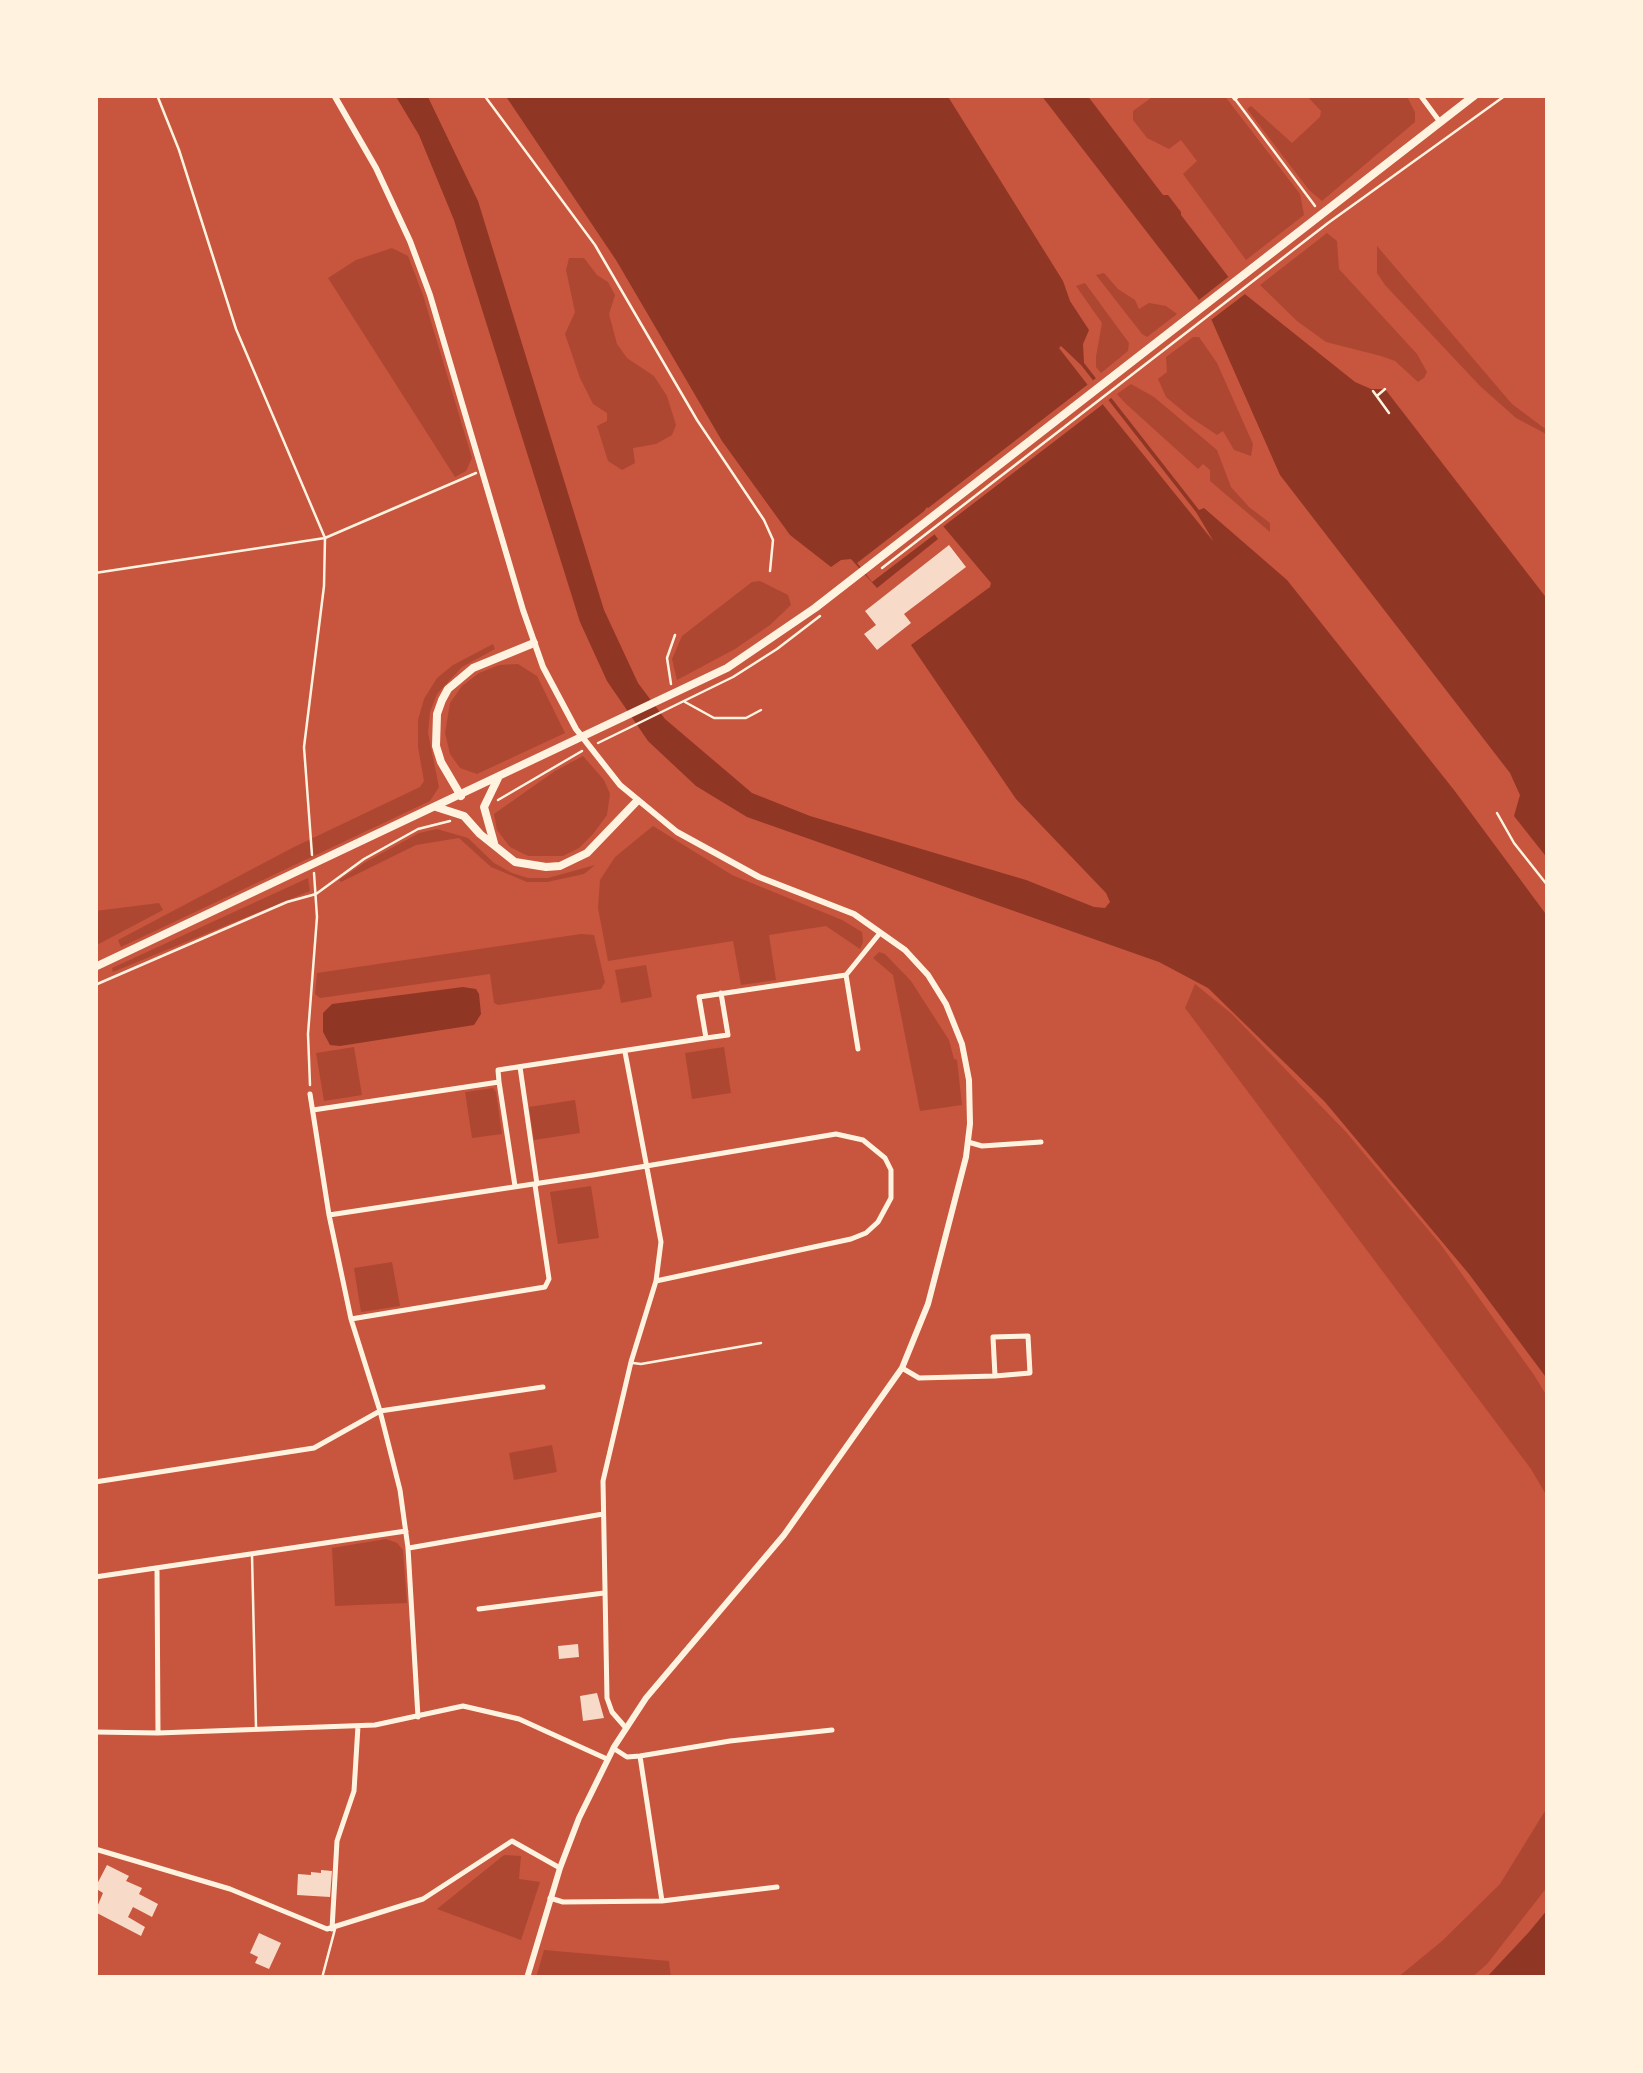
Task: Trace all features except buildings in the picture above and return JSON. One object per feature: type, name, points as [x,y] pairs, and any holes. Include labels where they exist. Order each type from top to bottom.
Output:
[{"type":"main road","points":[[95,967],[556,751],[689,694],[866,574],[1109,381],[1174,337],[1475,95]]},
{"type":"main road","points":[[461,796],[440,762],[436,746],[437,714],[442,700],[448,689],[473,668],[534,643]]},
{"type":"main road","points":[[494,843],[484,807],[499,778]]},
{"type":"main road","points":[[436,807],[464,816],[515,862],[560,866],[587,853],[638,801]]},
{"type":"street","points":[[334,95],[376,168],[410,241],[430,294],[534,643],[553,689],[576,729],[606,769],[677,832],[726,862],[832,903],[881,930],[920,965],[954,1022],[968,1080],[968,1142],[928,1304],[902,1368],[773,1549],[646,1698],[613,1748],[560,1868],[527,1978]]},
{"type":"street","points":[[1420,95],[1440,122]]},
{"type":"street","points":[[706,1038],[700,997],[846,975],[881,930]]},
{"type":"street","points":[[846,975],[858,1049]]},
{"type":"street","points":[[515,1186],[498,1070],[728,1035],[721,994]]},
{"type":"street","points":[[625,1052],[661,1242],[656,1282],[604,1466],[608,1698],[620,1724],[626,1728]]},
{"type":"street","points":[[351,1319],[545,1287],[548,1279],[520,1067]]},
{"type":"street","points":[[313,1110],[499,1082]]},
{"type":"street","points":[[310,1094],[351,1319],[396,1470],[408,1548],[418,1717]]},
{"type":"street","points":[[329,1215],[836,1134],[849,1135],[876,1148],[890,1170],[892,1184],[885,1211],[866,1233],[656,1282]]},
{"type":"street","points":[[968,1142],[982,1146],[1041,1142]]},
{"type":"street","points":[[902,1368],[919,1378],[995,1376],[1030,1373],[1028,1336],[994,1337],[995,1376]]},
{"type":"street","points":[[95,1482],[314,1448],[380,1411],[543,1386]]},
{"type":"street","points":[[408,1548],[603,1514]]},
{"type":"street","points":[[95,1577],[406,1531]]},
{"type":"street","points":[[156,1568],[158,1733]]},
{"type":"street","points":[[479,1610],[604,1592]]},
{"type":"street","points":[[95,1732],[358,1726],[418,1717],[452,1707],[475,1707],[519,1719],[607,1759]]},
{"type":"street","points":[[333,1929],[338,1841],[354,1791],[358,1726]]},
{"type":"street","points":[[613,1748],[628,1757],[832,1730]]},
{"type":"street","points":[[640,1756],[662,1901]]},
{"type":"street","points":[[95,1849],[230,1889],[313,1926],[333,1929],[423,1899],[512,1841],[560,1868]]},
{"type":"street","points":[[550,1898],[563,1902],[662,1901],[777,1887]]},
{"type":"lane","points":[[1235,96],[1315,206]]},
{"type":"lane","points":[[631,1362],[641,1364],[761,1343]]},
{"type":"lane","points":[[252,1553],[256,1730]]},
{"type":"lane","points":[[322,1978],[333,1929]]},
{"type":"path","points":[[157,95],[179,150],[236,328],[325,538],[324,586],[304,747],[316,894],[308,1034],[310,1094]]},
{"type":"path","points":[[484,95],[594,245],[704,432],[764,520],[773,540],[770,571]]},
{"type":"path","points":[[866,574],[1136,374],[1174,337],[1506,95]]},
{"type":"path","points":[[1376,396],[1385,390]]},
{"type":"path","points":[[1372,391],[1389,412]]},
{"type":"path","points":[[95,573],[325,538],[482,471]]},
{"type":"path","points":[[484,807],[557,763],[777,650],[823,614]]},
{"type":"path","points":[[668,673],[668,650],[675,635]]},
{"type":"path","points":[[701,713],[714,718],[746,718],[761,710]]},
{"type":"path","points":[[1497,813],[1514,843],[1548,886]]},
{"type":"path","points":[[95,985],[287,902],[316,894],[364,859],[418,829],[464,816]]},
{"type":"shaded area","points":[[395,95],[427,95],[478,201],[604,610],[638,683],[665,719],[752,793],[810,816],[1026,880],[1105,908],[1110,902],[1106,893],[1016,799],[911,645],[991,583],[927,507],[921,516],[938,539],[877,588],[851,559],[831,567],[790,535],[722,441],[616,260],[505,95],[947,95],[1063,281],[1070,301],[1089,330],[1083,344],[1084,363],[1199,510],[1204,508],[1287,580],[1454,790],[1548,917],[1548,1380],[1469,1274],[1325,1102],[1208,988],[1159,962],[747,817],[696,786],[648,741],[607,681],[580,622],[454,220],[419,135]],"holes":[[[1059,348],[1081,365],[1196,512],[1214,542]]]},
{"type":"shaded area","points":[[1041,95],[1087,95],[1246,295],[1355,382],[1371,389],[1385,389],[1548,600],[1548,859],[1514,816],[1520,795],[1510,773],[1280,475],[1212,321],[1197,297]]},
{"type":"shaded area","points":[[1155,95],[1224,95],[1300,194],[1304,215],[1246,260],[1183,174],[1197,161],[1181,140],[1169,149],[1147,138],[1133,120],[1133,111]]},
{"type":"shaded area","points":[[1306,95],[1406,95],[1415,112],[1415,122],[1322,201],[1309,190],[1247,109],[1251,106],[1292,143],[1320,117],[1321,111]]},
{"type":"shaded area","points":[[1327,233],[1337,241],[1339,269],[1417,354],[1427,372],[1418,382],[1395,361],[1326,342],[1297,321],[1260,285]]},
{"type":"shaded area","points":[[1377,246],[1512,404],[1548,431],[1548,435],[1516,418],[1480,386],[1385,285],[1377,273]]},
{"type":"shaded area","points":[[392,248],[408,256],[423,295],[472,458],[466,471],[455,477],[328,278],[356,260]]},
{"type":"shaded area","points":[[569,258],[584,258],[608,282],[615,295],[609,314],[617,344],[627,358],[654,376],[667,396],[676,425],[672,435],[656,444],[633,448],[635,463],[622,470],[608,461],[597,426],[607,421],[607,413],[593,404],[565,334],[575,312],[566,270]]},
{"type":"shaded area","points":[[1104,273],[1135,300],[1139,309],[1149,303],[1166,306],[1177,314],[1147,337],[1096,275]]},
{"type":"shaded area","points":[[1085,283],[1129,343],[1128,351],[1101,373],[1096,357],[1102,323],[1076,286]]},
{"type":"shaded area","points":[[1193,337],[1199,337],[1217,363],[1253,444],[1251,456],[1234,450],[1223,431],[1217,435],[1166,397],[1158,379],[1167,372],[1166,357]]},
{"type":"shaded area","points":[[1131,384],[1154,397],[1217,450],[1231,487],[1270,523],[1270,532],[1210,481],[1210,470],[1203,464],[1198,469],[1125,403],[1117,394]]},
{"type":"shaded area","points":[[760,581],[788,595],[791,605],[735,649],[677,680],[672,659],[682,636],[752,582]]},
{"type":"shaded area","points":[[493,644],[495,649],[462,667],[437,694],[428,733],[439,787],[430,801],[121,947],[118,940],[294,847],[420,787],[424,781],[418,720],[424,699],[437,678],[453,665]]},
{"type":"shaded area","points":[[518,664],[537,676],[565,733],[477,774],[460,768],[450,754],[445,733],[450,703],[462,686],[479,673],[499,665]]},
{"type":"shaded area","points":[[583,756],[604,780],[610,794],[607,815],[593,834],[579,848],[563,856],[528,856],[510,847],[497,830],[494,814]]},
{"type":"shaded area","points":[[653,826],[732,875],[842,920],[862,932],[860,949],[826,926],[769,935],[776,980],[741,985],[733,941],[608,961],[598,908],[600,880],[615,857]]},
{"type":"shaded area","points":[[437,829],[468,838],[494,863],[528,878],[548,878],[595,865],[584,874],[527,882],[491,867],[459,838],[416,845],[339,880],[419,833]]},
{"type":"shaded area","points":[[308,878],[310,891],[113,972],[112,968]]},
{"type":"shaded area","points":[[159,903],[163,910],[95,946],[95,911]]},
{"type":"shaded area","points":[[594,935],[605,982],[601,989],[498,1005],[494,1003],[490,974],[320,998],[315,994],[317,973]]},
{"type":"shaded area","points":[[879,952],[911,981],[949,1040],[957,1060],[962,1105],[920,1111],[893,975],[873,958]]},
{"type":"shaded area","points":[[646,965],[652,997],[621,1003],[615,970]]},
{"type":"shaded area","points":[[1195,984],[1232,1014],[1346,1132],[1441,1245],[1534,1375],[1548,1398],[1548,1498],[1531,1469],[1185,1008]]},
{"type":"shaded area","points":[[463,987],[476,989],[479,994],[481,1014],[474,1025],[340,1046],[330,1045],[323,1032],[323,1013],[332,1004]]},
{"type":"shaded area","points":[[354,1047],[362,1095],[324,1101],[316,1053]]},
{"type":"shaded area","points":[[724,1047],[731,1093],[692,1099],[685,1053]]},
{"type":"shaded area","points":[[493,1088],[502,1134],[472,1138],[465,1092]]},
{"type":"shaded area","points":[[575,1100],[580,1133],[534,1140],[529,1107]]},
{"type":"shaded area","points":[[591,1186],[599,1238],[558,1244],[550,1192]]},
{"type":"shaded area","points":[[392,1262],[400,1306],[361,1312],[354,1268]]},
{"type":"shaded area","points":[[552,1445],[557,1472],[514,1480],[509,1453]]},
{"type":"shaded area","points":[[386,1539],[403,1550],[407,1603],[335,1606],[332,1548]]},
{"type":"shaded area","points":[[1548,1806],[1548,1886],[1487,1964],[1471,1978],[1397,1978],[1442,1941],[1500,1884]]},
{"type":"shaded area","points":[[504,1855],[521,1856],[519,1879],[540,1882],[521,1940],[437,1909]]},
{"type":"shaded area","points":[[1548,1909],[1548,1978],[1486,1978],[1529,1932]]},
{"type":"shaded area","points":[[544,1950],[669,1961],[671,1978],[536,1978]]},
{"type":"pier","points":[[1232,274],[1249,291],[1207,323],[1195,303]]},
{"type":"pier","points":[[1100,375],[1115,395],[940,529],[927,514],[939,531],[872,582],[857,563]]}]
